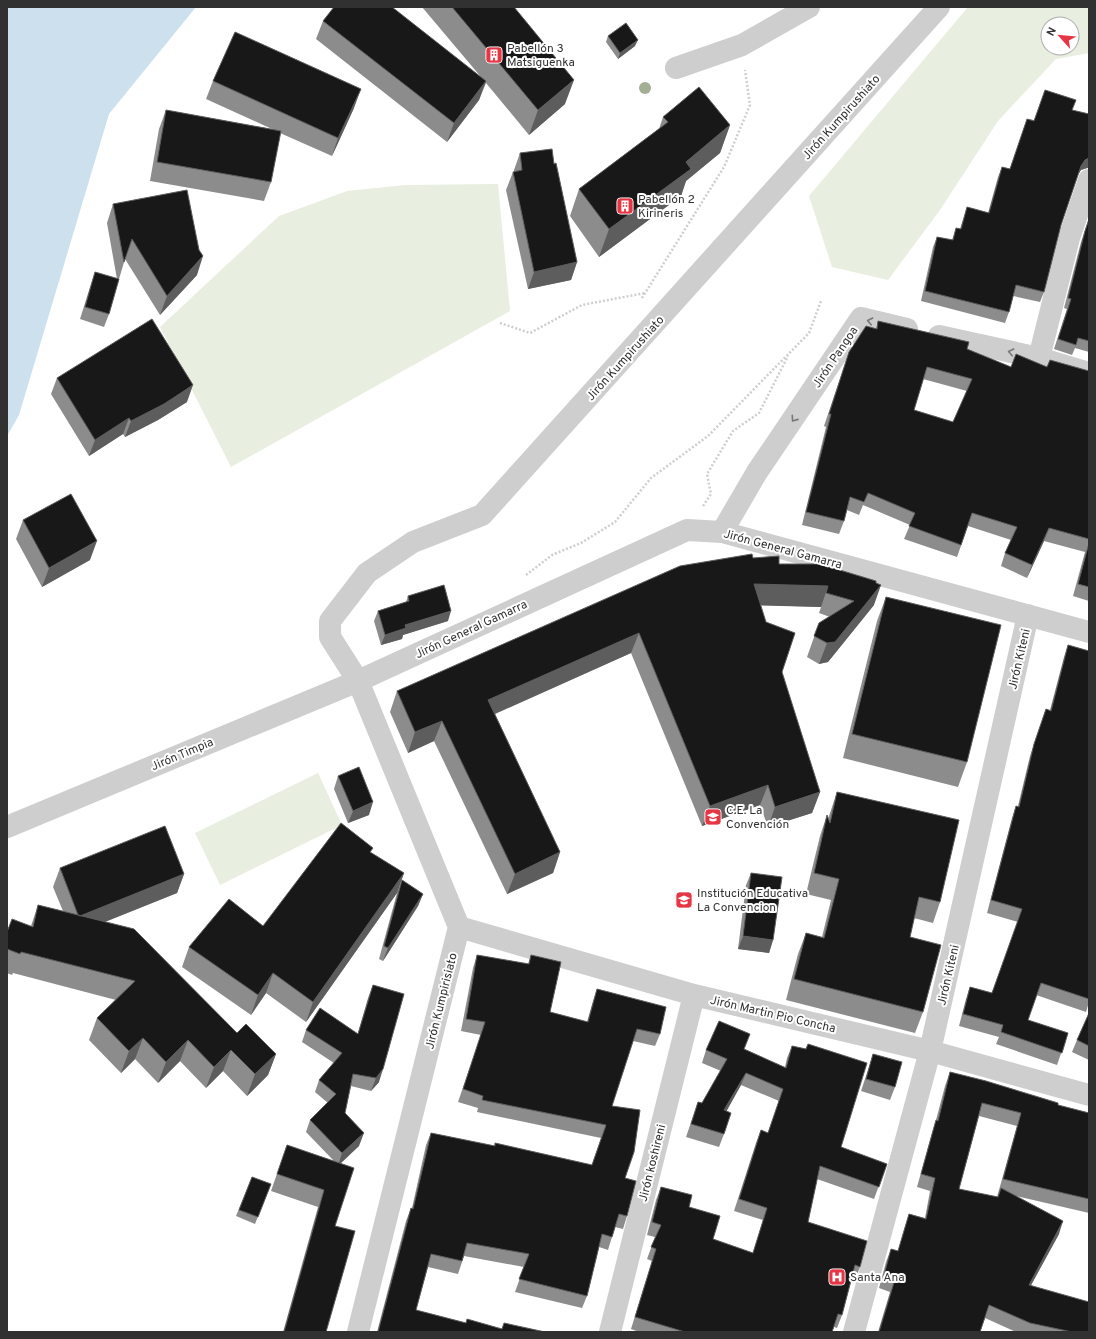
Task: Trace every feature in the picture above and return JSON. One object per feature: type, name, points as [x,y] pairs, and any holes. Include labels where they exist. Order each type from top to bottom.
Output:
[{"type":"street","points":[[676,68],[742,45],[809,7]]},
{"type":"street","name":"Jirón Kumpirushiato","points":[[358,681],[330,637],[330,621],[367,573],[413,542],[482,515],[939,7]]},
{"type":"street","points":[[1039,358],[1069,238],[1089,180]]},
{"type":"street","name":"Jirón Pangoa","points":[[722,532],[757,472],[861,318],[1039,358],[1089,373]]},
{"type":"street","name":"Jirón General Gamarra","points":[[358,681],[687,530],[722,532],[1028,614],[1089,632]]},
{"type":"street","name":"Jirón Kiteni","points":[[854,1332],[930,1051],[1028,614]]},
{"type":"street","points":[[358,681],[459,927]]},
{"type":"street","name":"Jirón Timpia","points":[[7,827],[358,681]]},
{"type":"street","name":"Jirón Martin Pio Concha","points":[[459,927],[694,995],[930,1051],[1089,1095]]},
{"type":"street","name":"Jirón Kumpirisiato","points":[[358,1332],[459,927]]},
{"type":"street","name":"Jirón koshireni","points":[[610,1332],[694,995]]},
{"type":"path","points":[[641,299],[724,167],[750,105],[742,45]]},
{"type":"path","points":[[500,323],[530,333],[582,305],[646,293]]},
{"type":"path","points":[[525,576],[552,555],[581,543],[615,522],[650,478],[708,436],[809,333],[821,301]]},
{"type":"path","points":[[687,530],[711,494],[707,474],[732,431],[759,413],[789,354]]},
{"type":"shaded area","points":[[968,7],[1089,7],[1089,53],[1080,55],[1080,16],[1040,16],[1040,56],[1072,56],[1056,59],[998,121],[940,210],[888,280],[832,267],[809,196]]},
{"type":"shaded area","points":[[498,184],[510,311],[231,467],[160,327],[279,216],[347,191],[405,185]]},
{"type":"shaded area","points":[[318,773],[342,825],[220,885],[195,833]]},
{"type":"water","points":[[7,7],[196,7],[109,114],[19,415],[7,436]]},
{"type":"building","points":[[334,7],[392,7],[486,81],[454,123],[323,21]]},
{"type":"building","points":[[452,7],[514,7],[574,80],[538,110]]},
{"type":"building","points":[[626,23],[638,40],[620,53],[608,36]]},
{"type":"building","points":[[235,32],[361,89],[338,138],[213,81]]},
{"type":"building","points":[[699,87],[730,125],[686,162],[691,169],[609,229],[579,189],[668,122],[663,117]]},
{"type":"building","points":[[1045,90],[1076,100],[1072,110],[1089,114],[1089,158],[1085,160],[1081,166],[1061,225],[1044,292],[1016,285],[1009,312],[925,291],[937,237],[953,240],[956,228],[961,229],[967,207],[989,213],[1002,167],[1010,169],[1027,119],[1034,121]]},
{"type":"building","points":[[166,110],[281,131],[271,182],[157,162]]},
{"type":"building","points":[[552,149],[554,164],[556,163],[577,262],[534,272],[513,172],[522,170],[520,153]]},
{"type":"building","points":[[187,190],[199,250],[203,256],[167,296],[132,239],[124,262],[113,204]]},
{"type":"building","points":[[1089,219],[1089,341],[1078,338],[1076,345],[1058,339],[1071,299],[1068,298]]},
{"type":"building","points":[[95,272],[119,279],[109,314],[85,307]]},
{"type":"building","points":[[152,319],[193,385],[164,404],[131,421],[129,418],[95,440],[57,378]]},
{"type":"building","points":[[878,321],[969,342],[967,349],[1011,367],[1016,354],[1047,367],[1050,360],[1089,371],[1089,539],[1049,528],[1032,565],[1005,553],[1017,527],[972,513],[961,545],[909,526],[915,513],[868,493],[864,502],[850,497],[844,521],[806,512],[831,414],[829,414],[849,352],[866,326],[877,329]],"holes":[[[927,367],[972,379],[953,422],[914,410]]]},
{"type":"building","points":[[71,494],[97,541],[49,568],[23,520]]},
{"type":"building","points":[[1089,543],[1089,587],[1078,584]]},
{"type":"building","points":[[752,554],[753,558],[779,556],[779,564],[820,564],[876,581],[876,583],[881,585],[835,642],[827,643],[814,636],[819,623],[854,601],[826,593],[828,586],[754,584],[766,622],[795,633],[782,672],[820,792],[775,807],[768,785],[710,806],[639,633],[488,700],[560,852],[515,874],[442,721],[415,732],[397,691],[680,566]]},
{"type":"building","points":[[444,585],[451,611],[405,625],[406,628],[385,635],[378,611],[409,601],[408,596]]},
{"type":"building","points":[[886,597],[1001,625],[967,762],[852,734]]},
{"type":"building","points":[[1068,645],[1089,651],[1089,999],[1041,983],[1028,1020],[1068,1033],[1062,1053],[1001,1032],[1003,1025],[963,1014],[970,987],[992,993],[1022,909],[991,900],[1016,806],[1019,807],[1034,744],[1046,709],[1051,711]]},
{"type":"building","points":[[359,767],[373,802],[353,811],[338,776]]},
{"type":"building","points":[[837,792],[959,820],[940,902],[919,897],[910,937],[941,945],[923,1012],[794,979],[806,933],[824,938],[839,879],[814,873],[827,815],[830,823]]},
{"type":"building","points":[[341,823],[373,848],[370,852],[404,873],[313,1002],[273,973],[258,995],[189,947],[229,899],[263,926]]},
{"type":"building","points":[[165,826],[184,874],[80,916],[78,915],[60,868]]},
{"type":"building","points":[[751,873],[782,877],[773,940],[743,936]]},
{"type":"building","points":[[402,880],[423,894],[388,948],[384,946]]},
{"type":"building","points":[[38,905],[134,929],[237,1033],[246,1024],[276,1054],[255,1074],[231,1050],[214,1067],[188,1040],[166,1062],[143,1038],[129,1051],[97,1018],[135,981],[21,952],[20,954],[7,949],[7,932],[12,919],[33,927]]},
{"type":"building","points":[[477,955],[529,964],[531,955],[561,962],[550,1012],[588,1022],[597,989],[666,1007],[660,1034],[637,1029],[612,1106],[640,1110],[634,1152],[625,1178],[636,1181],[627,1216],[619,1214],[612,1237],[602,1234],[587,1296],[519,1279],[529,1254],[467,1243],[462,1261],[431,1254],[416,1310],[466,1323],[467,1319],[502,1329],[504,1323],[545,1332],[378,1332],[411,1208],[413,1209],[431,1133],[495,1146],[495,1143],[592,1165],[606,1125],[482,1100],[483,1096],[463,1089],[485,1022],[466,1019]]},
{"type":"building","points":[[373,985],[404,994],[383,1069],[376,1078],[353,1074],[345,1113],[364,1133],[342,1153],[310,1120],[336,1094],[319,1080],[342,1053],[306,1030],[320,1008],[358,1034]]},
{"type":"building","points":[[1089,1013],[1089,1046],[1077,1040]]},
{"type":"building","points":[[719,1021],[750,1034],[744,1049],[786,1068],[792,1046],[806,1049],[808,1044],[867,1063],[841,1147],[887,1164],[879,1187],[820,1166],[808,1222],[867,1241],[860,1267],[855,1265],[842,1315],[838,1314],[832,1332],[685,1332],[635,1317],[656,1249],[651,1247],[661,1225],[652,1222],[661,1187],[692,1195],[689,1207],[720,1216],[713,1239],[753,1253],[767,1208],[739,1199],[761,1130],[768,1133],[783,1089],[746,1073],[724,1110],[731,1113],[724,1134],[691,1124],[698,1102],[702,1103],[727,1059],[706,1050]]},
{"type":"building","points":[[873,1054],[902,1062],[895,1087],[866,1079]]},
{"type":"building","points":[[950,1072],[986,1081],[1058,1103],[1058,1105],[1089,1113],[1089,1199],[1003,1179],[1021,1113],[982,1103],[959,1189],[998,1197],[1001,1188],[1063,1221],[1029,1285],[1089,1302],[1089,1332],[1072,1332],[1030,1323],[989,1305],[980,1332],[879,1332],[895,1279],[884,1275],[891,1249],[898,1251],[909,1214],[926,1219],[935,1178],[921,1174],[936,1120],[938,1121]]},
{"type":"building","points":[[287,1145],[354,1168],[335,1226],[355,1231],[326,1332],[284,1332],[324,1190],[277,1174]]},
{"type":"building","points":[[252,1177],[271,1184],[258,1217],[239,1210]]},
{"type":"place","name":"Pabellón 3 Matsiguenka","points":[[494,55]]},
{"type":"place","name":"Pabellón 2 Kirineris","points":[[625,206]]},
{"type":"place","name":"C.E. La Convención","points":[[713,817]]},
{"type":"place","name":"Institución Educativa La Convencion","points":[[684,900]]},
{"type":"place","name":"Santa Ana","points":[[837,1277]]}]
